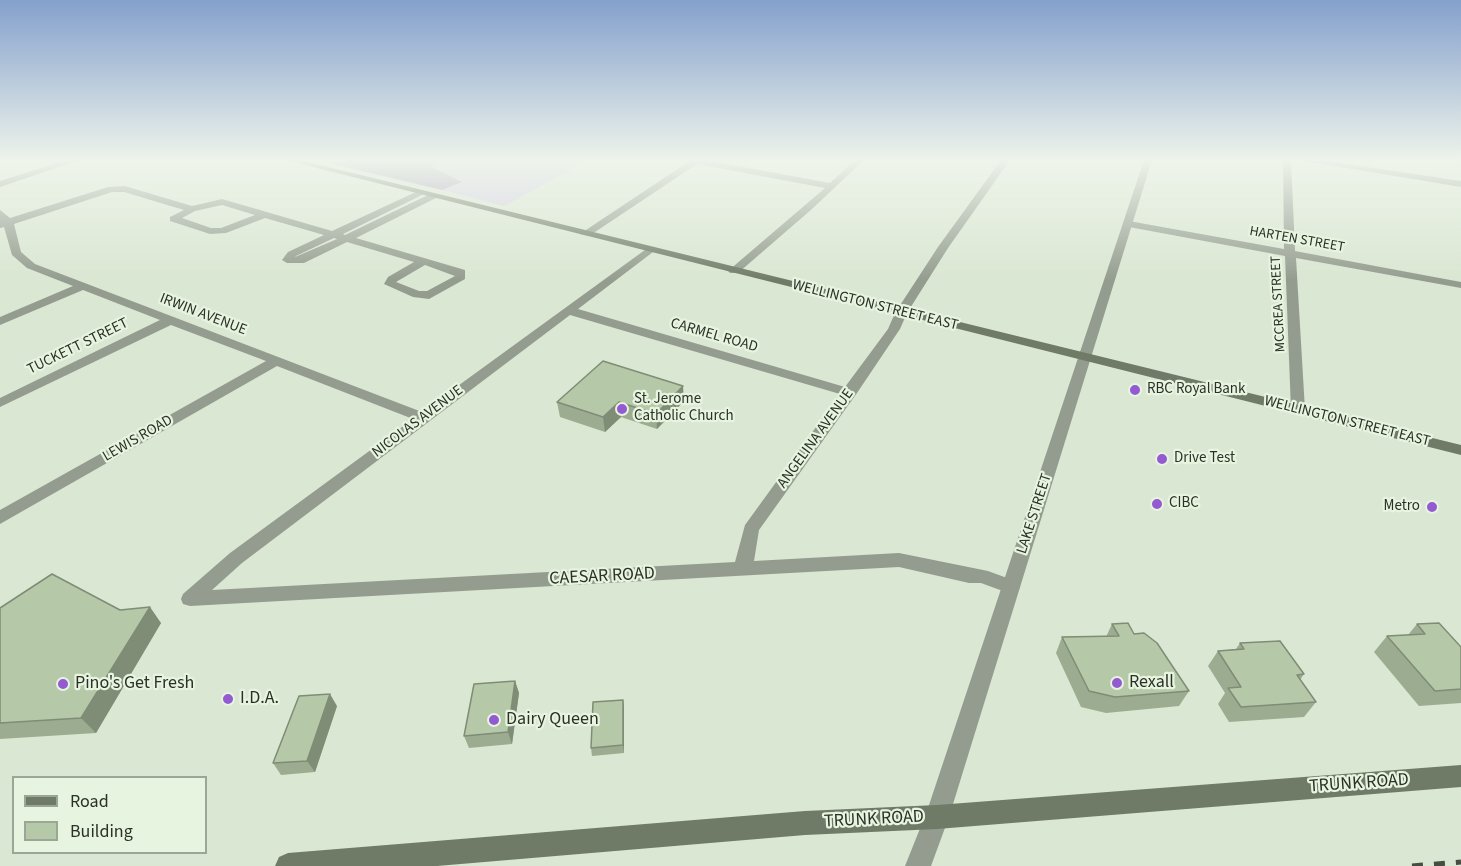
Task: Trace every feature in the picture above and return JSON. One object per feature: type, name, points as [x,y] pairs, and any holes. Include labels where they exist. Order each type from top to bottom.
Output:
[{"type":"main road","name":"WELLINGTON STREET EAST","points":[[451,200],[1461,450]]},
{"type":"main road","name":"TRUNK ROAD","points":[[288,866],[805,824],[938,817],[1461,776]]},
{"type":"street","points":[[3,220],[71,200]]},
{"type":"street","points":[[163,200],[192,209]]},
{"type":"street","points":[[405,200],[292,254],[287,260],[300,261],[424,200]]},
{"type":"street","points":[[585,234],[635,200]]},
{"type":"street","points":[[734,271],[816,200]]},
{"type":"street","name":"ANGELINA AVENUE","points":[[743,569],[751,529],[894,329],[901,313],[943,247],[977,200]]},
{"type":"street","name":"LAKE STREET","points":[[918,866],[932,825],[938,817],[1136,200]]},
{"type":"street","name":"MCCREA STREET","points":[[1288,200],[1298,410]]},
{"type":"street","points":[[264,215],[222,231],[210,231],[174,219],[192,209],[222,202],[264,215],[424,261],[461,272],[461,277],[429,295],[417,294],[390,284],[392,279],[424,261]]},
{"type":"street","name":"IRWIN AVENUE","points":[[3,220],[16,253],[31,266],[424,418]]},
{"type":"street","name":"HARTEN STREET","points":[[1129,224],[1461,285]]},
{"type":"street","name":"NICOLAS AVENUE","points":[[190,599],[236,558],[649,250]]},
{"type":"street","points":[[0,321],[83,286]]},
{"type":"street","name":"CARMEL ROAD","points":[[568,310],[850,393]]},
{"type":"street","name":"TUCKETT STREET","points":[[0,403],[171,320]]},
{"type":"street","name":"LEWIS ROAD","points":[[0,518],[276,361]]},
{"type":"street","name":"CAESAR ROAD","points":[[190,599],[899,560],[969,576],[982,576],[1011,587]]},
{"type":"shaded area","points":[[482,200],[514,200],[504,206]]},
{"type":"building","points":[[603,361],[683,386],[656,414],[619,402],[603,417],[557,402]]},
{"type":"building","name":"Pino's Get Fresh","points":[[52,574],[120,610],[150,607],[81,718],[0,723],[0,608]]},
{"type":"building","name":"Rexall","points":[[1128,623],[1134,634],[1144,633],[1157,643],[1189,691],[1115,697],[1089,691],[1062,637],[1119,636],[1112,624]]},
{"type":"building","points":[[1439,623],[1461,647],[1461,689],[1435,691],[1387,636],[1425,634],[1417,624]]},
{"type":"building","points":[[1280,641],[1304,674],[1297,675],[1316,702],[1241,707],[1228,688],[1241,687],[1218,651],[1244,649],[1240,643]]},
{"type":"building","name":"Dairy Queen","points":[[515,681],[508,732],[464,736],[474,684]]},
{"type":"building","points":[[330,694],[307,761],[273,763],[299,696]]},
{"type":"building","points":[[623,700],[623,745],[591,748],[593,702]]},
{"type":"railway","points":[[1412,866],[1461,862]]},
{"type":"place","name":"RBC Royal Bank","points":[[1135,390]]},
{"type":"place","name":"St. Jerome Catholic Church","points":[[622,409]]},
{"type":"place","name":"Drive Test","points":[[1162,459]]},
{"type":"place","name":"CIBC","points":[[1157,504]]},
{"type":"place","name":"Metro","points":[[1432,507]]},
{"type":"place","name":"Rexall","points":[[1117,683]]},
{"type":"place","name":"Pino's Get Fresh","points":[[63,684]]},
{"type":"place","name":"I.D.A.","points":[[228,699]]},
{"type":"place","name":"Dairy Queen","points":[[494,720]]}]
